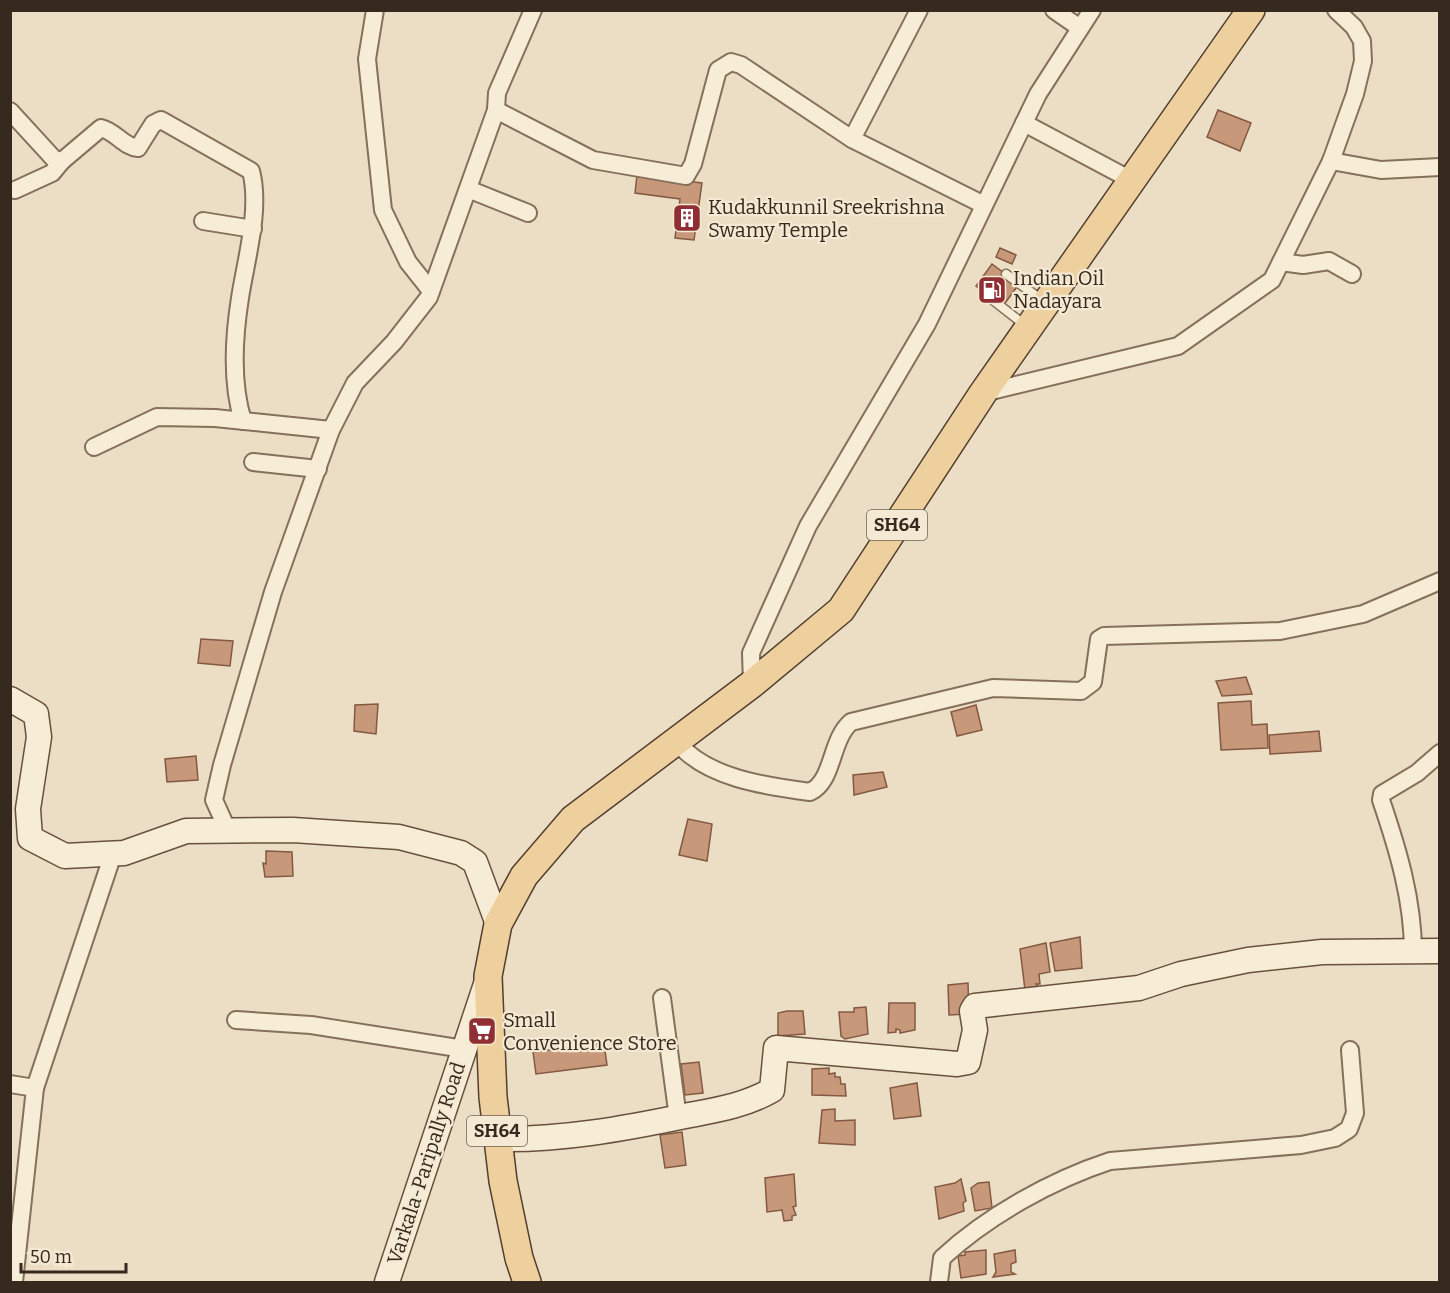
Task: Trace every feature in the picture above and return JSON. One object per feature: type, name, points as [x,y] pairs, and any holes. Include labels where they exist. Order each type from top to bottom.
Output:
[{"type":"main road","name":"SH64","points":[[527,1282],[512,1225],[498,1139],[493,1097],[488,976],[498,924],[524,876],[573,819],[752,684],[841,610],[983,393],[1251,10]]},
{"type":"main road","points":[[10,699],[36,714],[39,737],[27,809],[30,838],[65,856],[124,853],[186,831],[293,830],[399,837],[461,853],[475,862],[498,924]]},
{"type":"main road","points":[[498,1139],[545,1139],[678,1118],[752,1102],[772,1090],[777,1048],[957,1064],[968,1062],[975,1030],[972,1011],[975,1006],[1139,988],[1181,974],[1248,960],[1322,952],[1440,951]]},
{"type":"main road","name":"Varkala-Paripally Road","points":[[387,1282],[488,976]]},
{"type":"street","points":[[375,10],[367,59],[383,210],[408,262],[431,291]]},
{"type":"street","points":[[228,831],[214,800],[249,667],[293,531],[331,430],[355,383],[394,342],[431,291],[496,110],[497,93],[533,10]]},
{"type":"street","points":[[852,139],[919,10]]},
{"type":"street","points":[[1054,10],[1080,28]]},
{"type":"street","points":[[752,684],[751,653],[808,526],[927,324],[1038,93],[1092,10]]},
{"type":"street","points":[[983,393],[1178,346],[1272,280],[1331,161],[1355,94],[1363,61],[1362,41],[1354,27],[1336,10]]},
{"type":"street","points":[[496,110],[594,160],[686,176],[693,164],[718,70],[731,62],[741,65],[852,139],[984,205]]},
{"type":"street","points":[[10,111],[54,159],[62,161]]},
{"type":"street","points":[[15,190],[52,173],[62,161],[101,128],[107,129],[133,148],[138,148],[153,124],[161,120],[251,171],[255,186],[253,229],[239,300],[237,346],[236,399],[243,420]]},
{"type":"street","points":[[1024,123],[1133,181]]},
{"type":"street","points":[[1331,161],[1381,171],[1440,167]]},
{"type":"street","points":[[468,189],[528,213]]},
{"type":"street","points":[[203,221],[253,229]]},
{"type":"street","points":[[1281,262],[1303,265],[1329,261],[1352,274]]},
{"type":"street","points":[[94,447],[157,417],[243,420],[331,430]]},
{"type":"street","points":[[253,462],[318,469]]},
{"type":"street","points":[[676,741],[686,754],[713,771],[810,792],[821,785],[842,730],[851,722],[993,688],[1082,691],[1094,682],[1099,639],[1104,636],[1280,630],[1363,614],[1440,581]]},
{"type":"street","points":[[1413,952],[1413,930],[1407,891],[1399,853],[1381,800],[1383,794],[1417,773],[1440,753]]},
{"type":"street","points":[[14,1282],[35,1088],[113,854]]},
{"type":"street","points":[[662,998],[678,1118]]},
{"type":"street","points":[[236,1020],[311,1025],[464,1049]]},
{"type":"street","points":[[939,1282],[942,1258],[956,1245],[1049,1184],[1083,1170],[1110,1161],[1300,1145],[1335,1138],[1349,1129],[1355,1113],[1350,1050]]},
{"type":"street","points":[[10,1084],[35,1088]]},
{"type":"lane","points":[[1006,274],[1047,303]]},
{"type":"lane","points":[[989,297],[1029,328]]},
{"type":"building","points":[[1218,110],[1251,123],[1240,151],[1207,137]]},
{"type":"building","name":"Kudakkunnil Sreekrishna Swamy Temple","points":[[637,175],[702,183],[694,240],[675,238],[680,199],[635,193]]},
{"type":"building","points":[[1000,248],[1016,255],[1012,264],[996,257]]},
{"type":"building","points":[[992,264],[1019,284],[1003,306],[976,286]]},
{"type":"building","points":[[201,639],[233,641],[230,666],[198,663]]},
{"type":"building","points":[[1246,677],[1252,694],[1222,696],[1216,681]]},
{"type":"building","points":[[1251,701],[1252,725],[1267,724],[1268,748],[1221,750],[1218,703]]},
{"type":"building","points":[[378,704],[376,734],[354,731],[355,705]]},
{"type":"building","points":[[976,705],[982,730],[957,736],[951,712]]},
{"type":"building","points":[[1319,731],[1321,751],[1270,754],[1269,735]]},
{"type":"building","points":[[196,756],[198,780],[167,782],[165,759]]},
{"type":"building","points":[[883,772],[887,787],[854,795],[853,775]]},
{"type":"building","points":[[688,819],[712,824],[707,861],[679,855]]},
{"type":"building","points":[[266,851],[292,852],[293,876],[265,877],[263,863],[266,864]]},
{"type":"building","points":[[1080,937],[1082,968],[1055,971],[1050,943]]},
{"type":"building","points":[[1046,943],[1050,972],[1039,974],[1040,984],[1036,984],[1039,988],[1025,990],[1020,949]]},
{"type":"building","points":[[968,983],[969,1014],[949,1015],[948,985]]},
{"type":"building","points":[[889,1003],[915,1003],[915,1030],[900,1033],[900,1030],[896,1029],[896,1032],[888,1033]]},
{"type":"building","points":[[866,1007],[868,1034],[845,1039],[841,1036],[839,1012],[854,1012],[854,1008]]},
{"type":"building","points":[[803,1011],[805,1034],[778,1036],[778,1013]]},
{"type":"building","points":[[604,1043],[607,1065],[536,1074],[533,1052]]},
{"type":"building","points":[[699,1062],[703,1093],[685,1095],[681,1064]]},
{"type":"building","points":[[829,1068],[829,1074],[835,1073],[835,1077],[840,1077],[841,1084],[845,1084],[846,1096],[812,1095],[812,1069]]},
{"type":"building","points":[[917,1083],[921,1116],[894,1119],[890,1088]]},
{"type":"building","points":[[835,1109],[835,1121],[855,1120],[855,1145],[819,1143],[822,1110]]},
{"type":"building","points":[[682,1132],[686,1165],[665,1168],[660,1135]]},
{"type":"building","points":[[794,1174],[796,1206],[793,1207],[796,1215],[792,1216],[792,1220],[784,1221],[782,1210],[767,1212],[765,1178]]},
{"type":"building","points":[[961,1179],[966,1201],[963,1203],[964,1211],[939,1219],[935,1187],[955,1183]]},
{"type":"building","points":[[989,1182],[992,1208],[975,1211],[971,1188],[978,1183]]},
{"type":"building","points":[[986,1250],[986,1274],[961,1278],[958,1256],[965,1255],[965,1252]]},
{"type":"building","points":[[1015,1250],[1016,1262],[1011,1264],[1011,1272],[1015,1274],[993,1277],[996,1272],[994,1254]]},
{"type":"place","name":"Kudakkunnil Sreekrishna Swamy Temple","points":[[687,218]]},
{"type":"place","name":"Indian Oil Nadayara","points":[[992,290]]},
{"type":"place","name":"Small Convenience Store","points":[[482,1031]]}]
